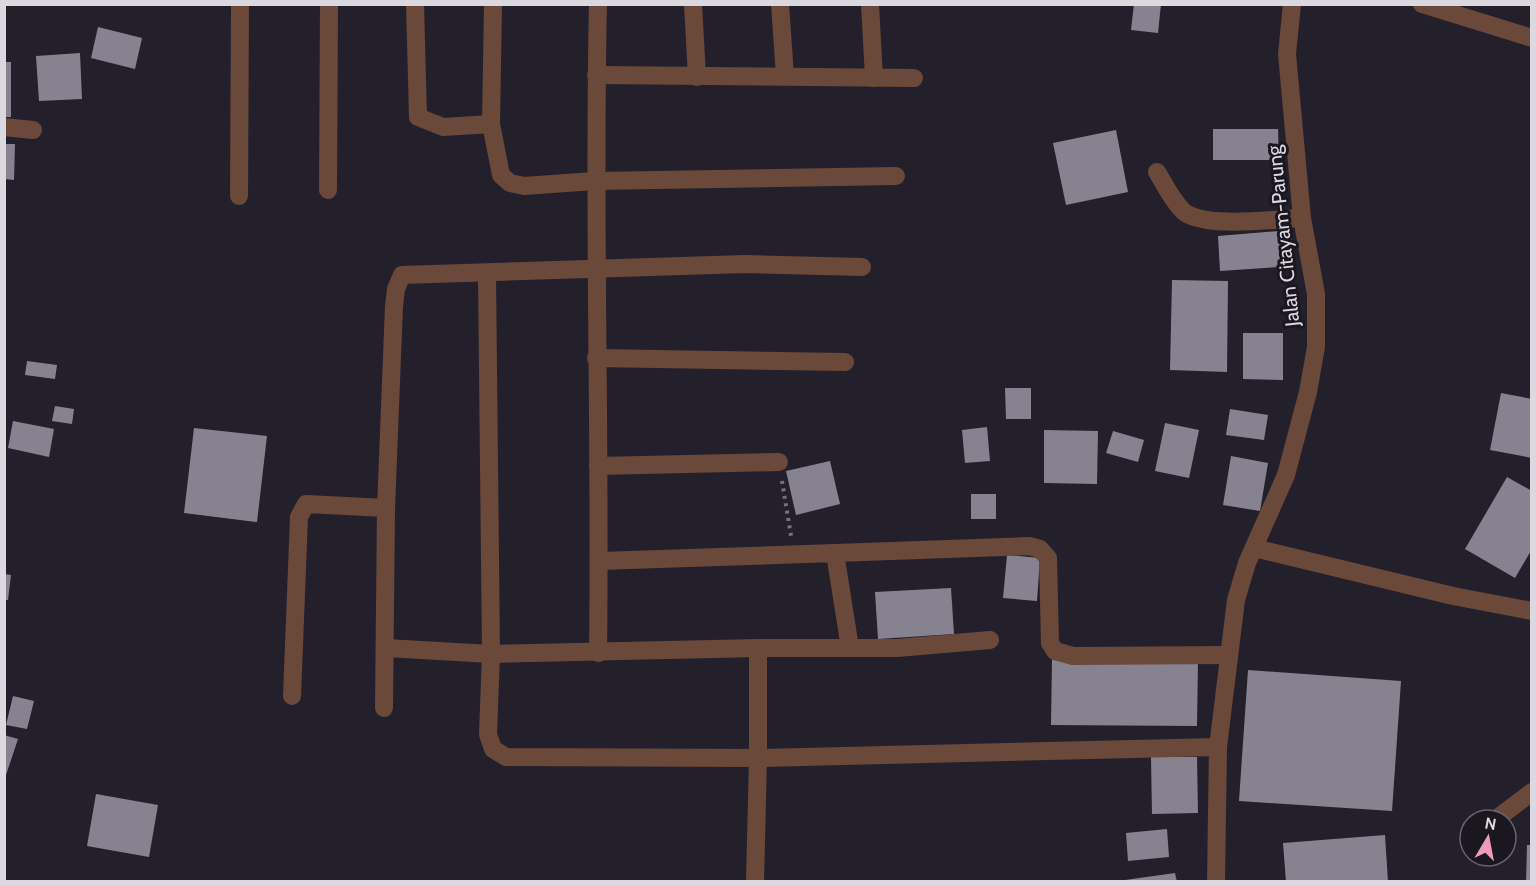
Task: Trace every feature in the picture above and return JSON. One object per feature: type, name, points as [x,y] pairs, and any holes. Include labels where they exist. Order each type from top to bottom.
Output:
[{"type":"street","points":[[240,4],[240,196]]},
{"type":"street","points":[[328,190],[329,4]]},
{"type":"street","points":[[415,4],[418,117],[443,127],[491,124]]},
{"type":"street","points":[[493,4],[491,124],[501,176],[510,183],[524,186],[594,181],[896,176]]},
{"type":"street","points":[[598,4],[594,181],[600,561],[598,653]]},
{"type":"street","points":[[693,4],[697,77]]},
{"type":"street","points":[[780,4],[785,76]]},
{"type":"street","points":[[870,4],[874,78]]},
{"type":"street","name":"Jalan Citayam-Parung","points":[[1216,882],[1218,747],[1236,600],[1254,548],[1286,475],[1314,364],[1316,294],[1302,218],[1287,54],[1292,4]]},
{"type":"street","points":[[1422,4],[1532,38]]},
{"type":"street","points":[[596,75],[914,78]]},
{"type":"street","points":[[4,127],[33,130]]},
{"type":"street","points":[[1157,172],[1185,213],[1202,219],[1302,218]]},
{"type":"street","points":[[384,708],[386,508],[396,289],[402,275],[745,264],[862,267]]},
{"type":"street","points":[[487,274],[491,654],[488,734],[493,749],[506,757],[758,758],[1218,747]]},
{"type":"street","points":[[596,358],[845,362]]},
{"type":"street","points":[[598,466],[779,462]]},
{"type":"street","points":[[292,696],[299,517],[306,504],[386,508]]},
{"type":"street","points":[[600,561],[1029,546],[1040,549],[1047,558],[1050,643],[1055,651],[1073,656],[1228,655]]},
{"type":"street","points":[[1254,548],[1441,593],[1532,611]]},
{"type":"street","points":[[835,553],[850,648]]},
{"type":"street","points":[[386,648],[491,654],[598,653],[758,648],[850,648],[990,640]]},
{"type":"street","points":[[755,882],[758,648]]},
{"type":"street","points":[[1511,808],[1532,792]]},
{"type":"path","points":[[779,462],[794,554]]},
{"type":"building","points":[[1134,4],[1161,4],[1158,33],[1131,30]]},
{"type":"building","points":[[98,27],[142,38],[135,69],[91,58]]},
{"type":"building","points":[[80,53],[82,99],[39,101],[36,56]]},
{"type":"building","points":[[4,62],[11,62],[11,117],[4,117]]},
{"type":"building","points":[[1213,129],[1278,129],[1279,160],[1213,160]]},
{"type":"building","points":[[1116,130],[1128,192],[1066,205],[1053,143]]},
{"type":"building","points":[[4,144],[15,144],[14,180],[4,179]]},
{"type":"building","points":[[1291,230],[1294,266],[1220,271],[1218,236]]},
{"type":"building","points":[[1172,280],[1228,281],[1227,372],[1170,370]]},
{"type":"building","points":[[1243,333],[1283,333],[1283,380],[1243,379]]},
{"type":"building","points":[[27,361],[57,365],[55,379],[25,375]]},
{"type":"building","points":[[1005,388],[1031,388],[1031,419],[1006,419]]},
{"type":"building","points":[[1501,393],[1532,399],[1532,458],[1490,450]]},
{"type":"building","points":[[55,406],[74,409],[72,424],[52,421]]},
{"type":"building","points":[[1230,409],[1268,415],[1264,440],[1226,435]]},
{"type":"building","points":[[13,421],[54,429],[49,457],[8,448]]},
{"type":"building","points":[[1165,423],[1199,430],[1189,478],[1155,471]]},
{"type":"building","points":[[987,427],[990,461],[965,463],[962,430]]},
{"type":"building","points":[[194,428],[267,436],[257,522],[184,513]]},
{"type":"building","points":[[1044,430],[1098,431],[1097,484],[1044,483]]},
{"type":"building","points":[[1113,431],[1144,440],[1138,462],[1106,453]]},
{"type":"building","points":[[1231,456],[1268,463],[1260,511],[1223,505]]},
{"type":"building","points":[[830,461],[840,504],[796,515],[786,471]]},
{"type":"building","points":[[1507,477],[1532,491],[1532,549],[1515,578],[1465,549]]},
{"type":"building","points":[[971,494],[996,494],[996,519],[971,519]]},
{"type":"building","points":[[1007,555],[1040,558],[1037,601],[1003,598]]},
{"type":"building","points":[[4,574],[11,575],[8,600],[4,600]]},
{"type":"building","points":[[951,588],[954,634],[878,639],[875,592]]},
{"type":"building","points":[[1052,659],[1198,660],[1197,726],[1051,725]]},
{"type":"building","points":[[1248,670],[1401,681],[1392,811],[1239,801]]},
{"type":"building","points":[[13,696],[34,701],[27,729],[6,725]]},
{"type":"building","points":[[4,735],[18,739],[6,775],[4,775]]},
{"type":"building","points":[[1151,757],[1197,757],[1198,813],[1152,814]]},
{"type":"building","points":[[96,794],[158,805],[149,857],[87,846]]},
{"type":"building","points":[[1167,829],[1169,857],[1128,861],[1126,833]]},
{"type":"building","points":[[1385,835],[1388,882],[1286,882],[1283,843]]},
{"type":"building","points":[[1527,845],[1532,845],[1532,882],[1526,882]]},
{"type":"building","points":[[1175,873],[1177,882],[1125,882],[1125,880]]}]
